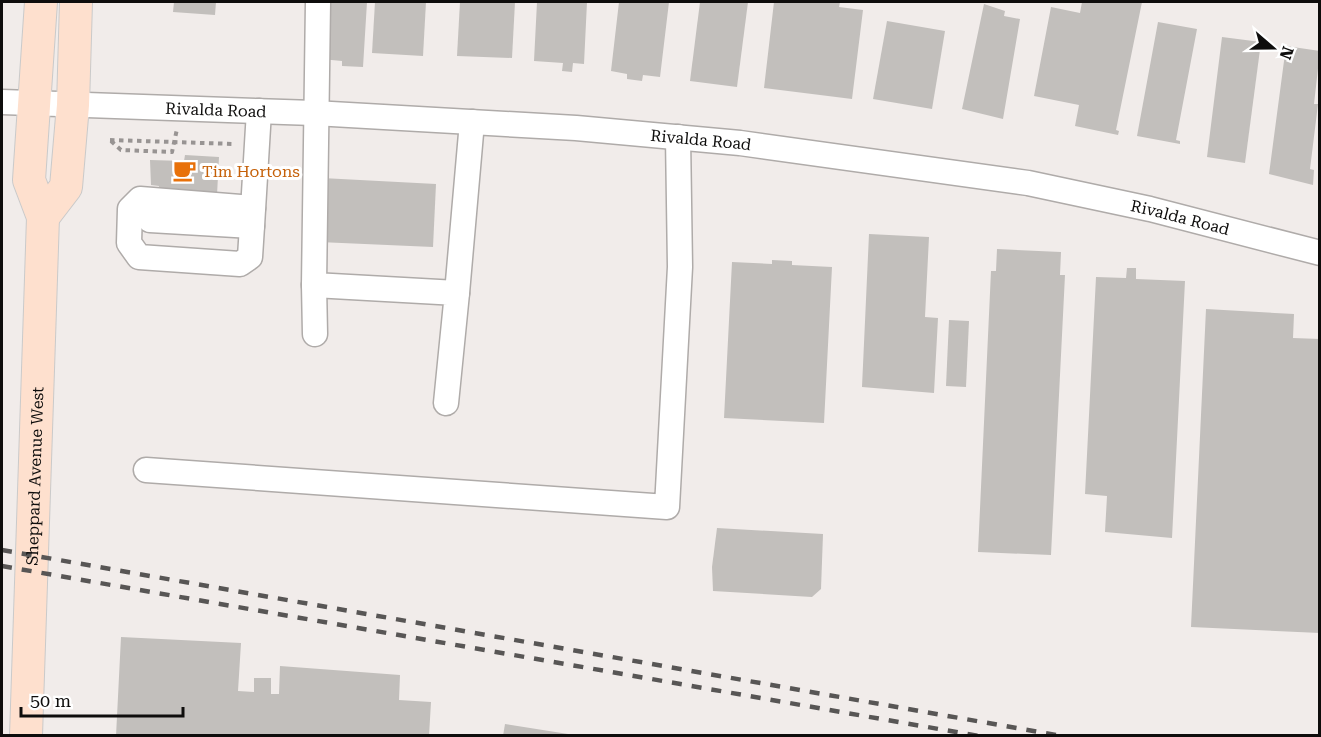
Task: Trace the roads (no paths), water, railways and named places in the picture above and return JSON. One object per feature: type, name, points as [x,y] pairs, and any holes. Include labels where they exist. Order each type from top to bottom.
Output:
[{"type":"main road","name":"Sheppard Avenue West","points":[[26,735],[43,217],[29,180],[41,2]]},
{"type":"main road","points":[[43,217],[66,188],[73,105],[76,2]]},
{"type":"street","points":[[315,334],[314,113],[318,2]]},
{"type":"street","name":"Rivalda Road","points":[[2,102],[35,105],[314,113],[740,142],[1028,183],[1150,209],[1320,253]]},
{"type":"street","points":[[252,217],[140,199],[130,209],[129,243],[139,257],[240,264],[250,257],[259,111]]},
{"type":"street","points":[[446,403],[472,122]]},
{"type":"street","points":[[146,470],[667,507],[680,267],[678,137]]},
{"type":"street","points":[[150,220],[252,217]]},
{"type":"street","points":[[314,285],[457,293]]},
{"type":"railway","points":[[2,550],[1062,736]]},
{"type":"railway","points":[[2,566],[979,736]]},
{"type":"place","name":"Tim Hortons","points":[[184,171]]}]
